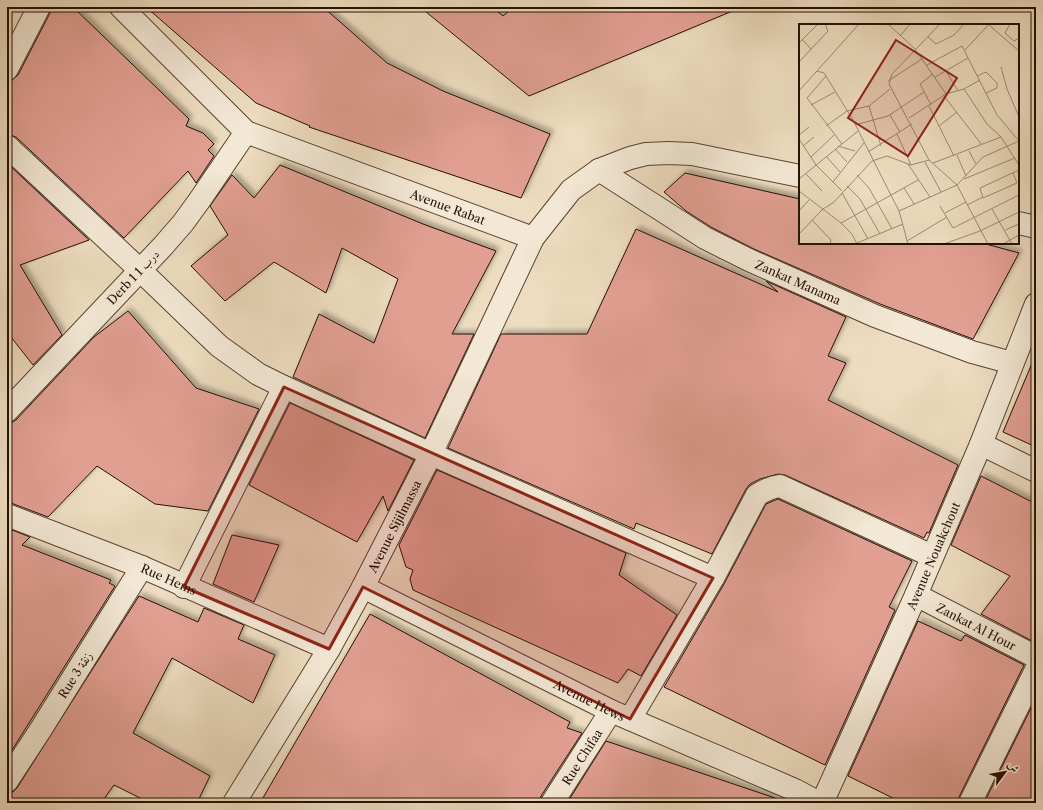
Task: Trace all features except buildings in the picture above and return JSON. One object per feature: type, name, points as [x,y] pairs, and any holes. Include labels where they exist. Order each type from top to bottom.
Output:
[{"type":"street","points":[[7,69],[39,7]]},
{"type":"street","name":"Avenue Rabat","points":[[121,7],[246,132],[533,238]]},
{"type":"street","name":"Derb 1 درب 1","points":[[7,411],[140,270],[183,222],[246,132]]},
{"type":"street","points":[[7,146],[219,346],[258,374],[431,454],[713,578]]},
{"type":"street","points":[[533,238],[571,190],[599,170],[630,158],[646,154],[692,154],[799,176]]},
{"type":"street","name":"Zankat Manama","points":[[599,170],[705,238],[749,260],[875,316],[972,352],[1012,363]]},
{"type":"street","points":[[1019,223],[1036,227]]},
{"type":"street","name":"Avenue Sijilmassa","points":[[234,803],[329,649],[363,587],[431,454],[533,238]]},
{"type":"street","name":"Avenue Nouakchout","points":[[821,803],[916,595],[981,444],[1036,304]]},
{"type":"street","points":[[184,586],[284,387]]},
{"type":"street","points":[[981,444],[1036,471]]},
{"type":"street","name":"Rue Chifaa","points":[[552,803],[621,715],[713,578],[757,495],[772,487],[780,486],[932,556]]},
{"type":"street","name":"Rue Hems","points":[[7,516],[142,567],[329,649]]},
{"type":"street","name":"Rue 3 زنقة","points":[[7,781],[142,567]]},
{"type":"street","name":"Avenue Hews","points":[[363,587],[621,715],[792,797],[821,803]]},
{"type":"street","name":"Zankat Al Hour","points":[[916,595],[1036,657]]},
{"type":"street","points":[[970,803],[1036,670]]},
{"type":"highlighted area","points":[[284,387],[713,578],[630,719],[363,587],[329,649],[184,587]]}]
